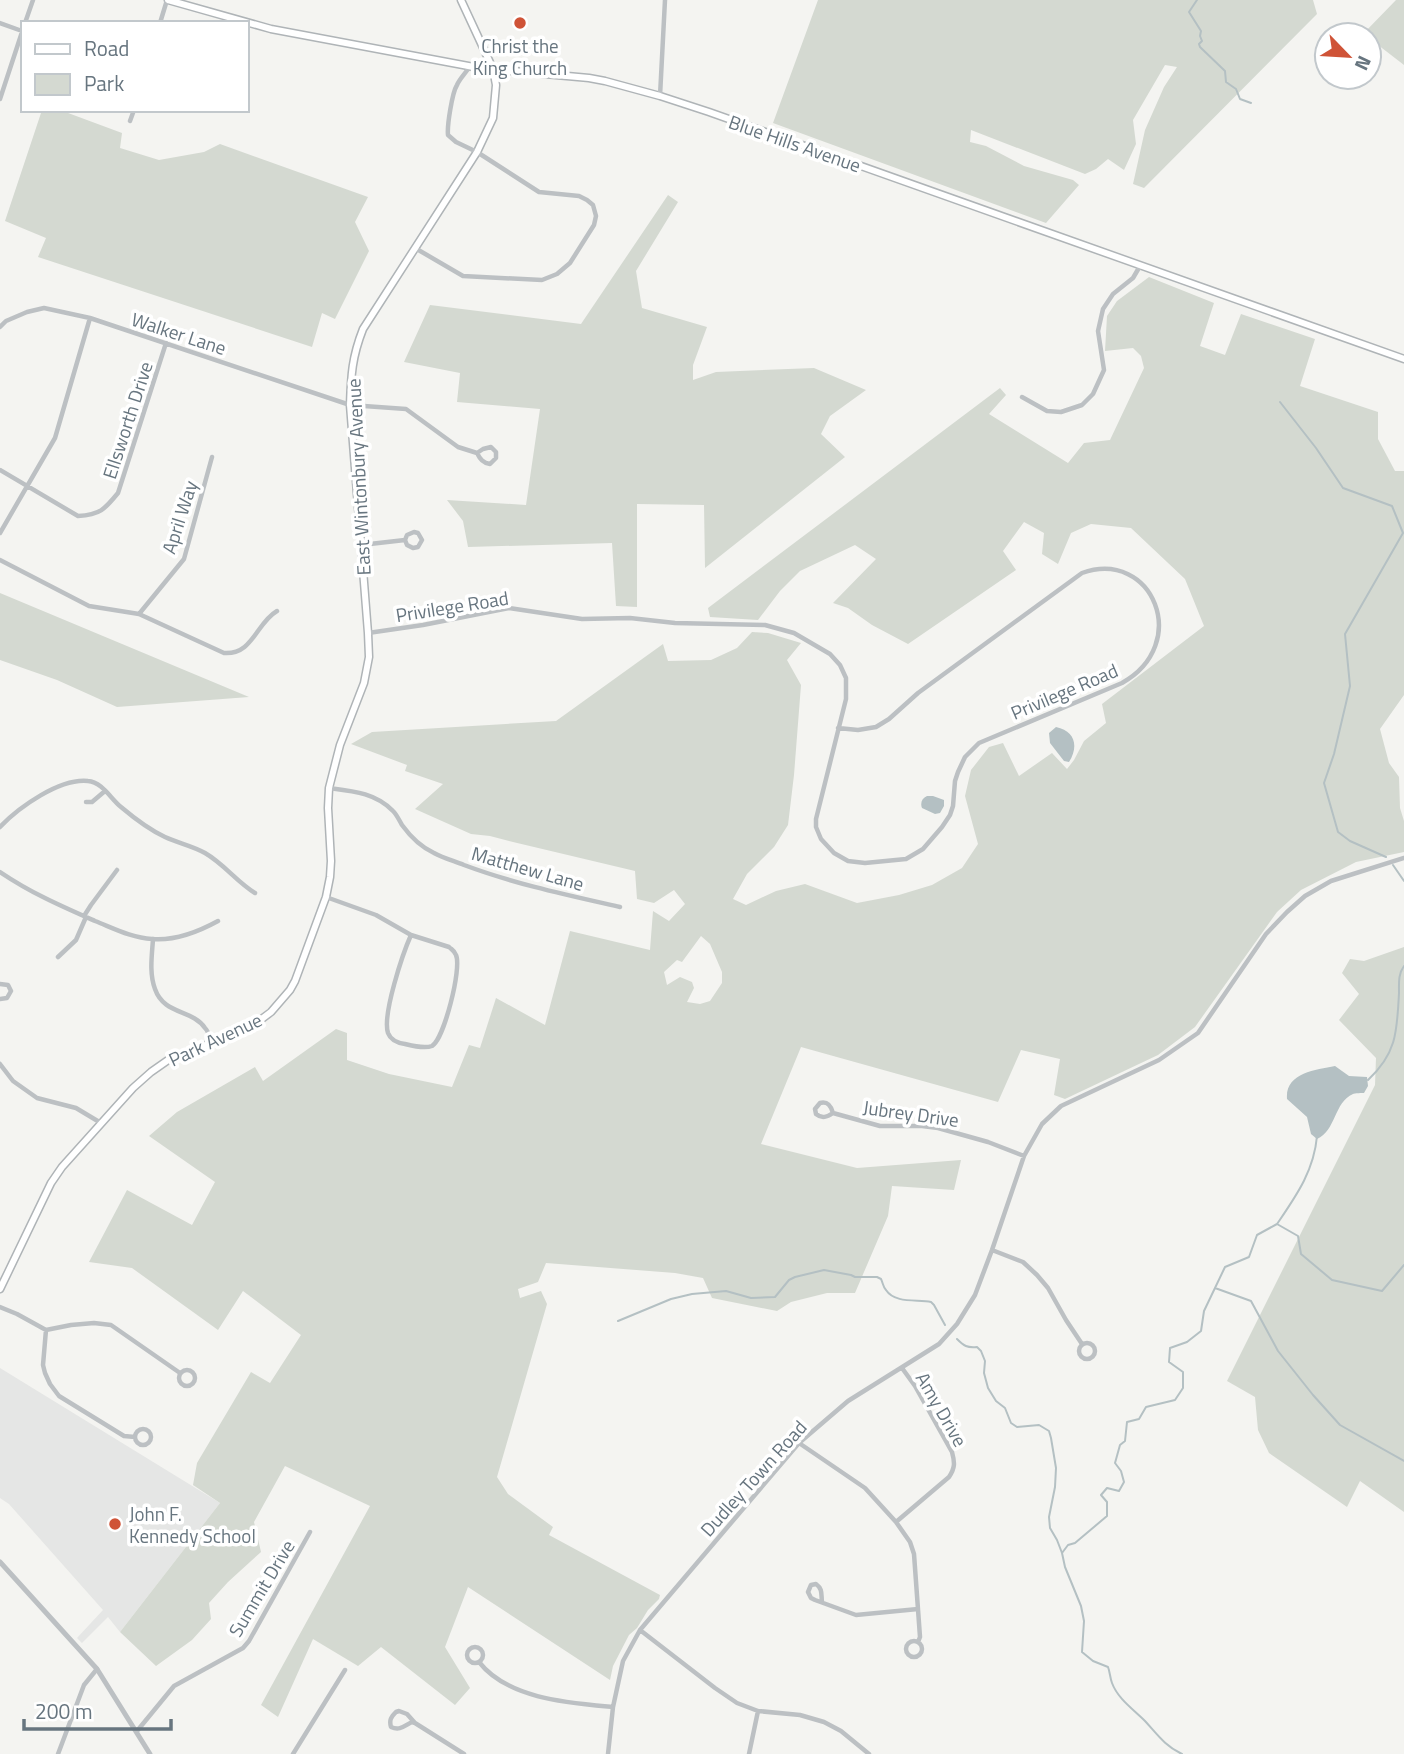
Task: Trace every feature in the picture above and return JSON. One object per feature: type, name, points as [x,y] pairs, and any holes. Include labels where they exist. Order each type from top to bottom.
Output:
[{"type":"main road","name":"Blue Hills Avenue","points":[[167,0],[242,21]]},
{"type":"main road","points":[[461,0],[494,69]]},
{"type":"main road","name":"Blue Hills Avenue","points":[[248,23],[470,66],[589,78],[660,96],[1404,359]]},
{"type":"main road","name":"East Wintonbury Avenue","points":[[354,712],[369,657],[350,405],[355,350],[363,329],[477,152],[494,110],[494,69]]},
{"type":"main road","name":"Park Avenue","points":[[0,1289],[40,1203],[62,1167],[132,1088],[171,1058],[255,1024],[271,1012],[295,981],[326,897],[331,869],[329,788],[340,745],[354,712]]},
{"type":"street","points":[[26,21],[33,0]]},
{"type":"street","points":[[161,21],[167,0]]},
{"type":"street","points":[[660,96],[665,0]]},
{"type":"street","points":[[0,23],[21,30]]},
{"type":"street","points":[[0,99],[21,33]]},
{"type":"street","points":[[415,247],[458,275],[469,278],[542,281],[554,276],[570,263],[594,225],[595,213],[592,204],[584,198],[539,192],[448,135],[456,85],[470,66]]},
{"type":"street","points":[[130,121],[133,112]]},
{"type":"street","points":[[1022,397],[1047,411],[1061,412],[1082,405],[1093,394],[1104,370],[1098,331],[1103,309],[1113,294],[1133,278],[1140,266]]},
{"type":"street","name":"Walker Lane","points":[[0,327],[6,321],[44,308],[90,318],[350,405],[406,409],[458,447],[477,453]]},
{"type":"street","points":[[0,533],[55,438],[90,318]]},
{"type":"street","name":"Ellsworth Drive","points":[[0,470],[78,516],[91,515],[105,509],[118,493],[166,343]]},
{"type":"street","points":[[491,447],[496,452],[496,458],[490,464],[486,463],[477,453],[491,447]]},
{"type":"street","name":"April Way","points":[[139,614],[184,559],[212,457]]},
{"type":"street","points":[[361,545],[405,540]]},
{"type":"street","points":[[0,560],[89,607],[139,614],[224,653],[232,653],[247,646],[270,615],[277,611]]},
{"type":"street","name":"Privilege Road","points":[[368,633],[509,608],[583,619],[630,618],[675,623],[746,624],[776,627],[794,633],[824,649],[840,665],[846,678],[846,699],[838,728],[817,813],[816,827],[821,839],[834,853],[848,861],[865,863],[906,859],[923,849],[950,815],[955,781],[965,757],[972,749],[987,739],[1131,678],[1153,654],[1160,623],[1155,603],[1142,584],[1126,574],[1097,569],[1082,573],[918,693],[889,719],[876,727],[859,730],[838,728]]},
{"type":"street","points":[[0,827],[24,806],[55,788],[88,780],[97,784],[123,809],[161,836],[206,853],[255,893]]},
{"type":"street","name":"Matthew Lane","points":[[329,788],[358,792],[377,799],[394,812],[419,844],[434,853],[516,883],[620,906]]},
{"type":"street","points":[[86,802],[92,803],[105,791]]},
{"type":"street","name":"Dudley Town Road","points":[[608,1754],[613,1707],[623,1661],[640,1630],[799,1443],[848,1401],[939,1344],[957,1324],[975,1295],[1024,1156],[1042,1124],[1061,1106],[1159,1060],[1198,1034],[1266,934],[1305,897],[1331,881],[1404,858]]},
{"type":"street","points":[[58,957],[76,940],[91,905],[117,870]]},
{"type":"street","points":[[0,872],[34,894],[85,917],[127,933],[153,939],[197,932],[218,921]]},
{"type":"street","points":[[326,897],[376,915],[411,935],[449,947],[456,954],[456,975],[448,1015],[439,1039],[435,1044],[425,1047],[395,1041],[390,1037],[387,1027],[398,968],[411,935]]},
{"type":"street","points":[[153,939],[151,968],[157,994],[166,1006],[204,1026],[212,1043]]},
{"type":"street","points":[[0,983],[8,984],[11,991],[7,998],[0,999]]},
{"type":"street","points":[[0,1064],[13,1081],[37,1098],[76,1108],[101,1124]]},
{"type":"street","name":"Jubrey Drive","points":[[833,1113],[880,1126],[938,1128],[988,1142],[1024,1156]]},
{"type":"street","points":[[992,1250],[1023,1262],[1037,1275],[1083,1344]]},
{"type":"street","points":[[0,1307],[46,1330],[94,1323],[111,1325],[180,1373]]},
{"type":"street","points":[[46,1330],[43,1365],[50,1384],[59,1396],[124,1436],[135,1437]]},
{"type":"street","name":"Amy Drive","points":[[896,1522],[949,1477],[955,1461],[915,1386],[902,1368]]},
{"type":"street","points":[[799,1443],[865,1488],[910,1542],[914,1554],[920,1637],[918,1642]]},
{"type":"street","name":"Summit Drive","points":[[137,1731],[174,1686],[243,1648],[310,1532]]},
{"type":"street","points":[[0,1562],[97,1669],[150,1754]]},
{"type":"street","points":[[822,1602],[856,1615],[918,1609]]},
{"type":"street","points":[[640,1630],[737,1703],[758,1712],[800,1715],[824,1722],[841,1731],[869,1754]]},
{"type":"street","points":[[479,1662],[488,1673],[509,1685],[539,1696],[563,1702],[613,1707]]},
{"type":"street","points":[[58,1754],[84,1685],[97,1669]]},
{"type":"street","points":[[293,1754],[345,1671]]},
{"type":"street","points":[[415,1723],[412,1722],[401,1729],[391,1727],[390,1723],[392,1715],[399,1711],[407,1714],[415,1723],[464,1754]]},
{"type":"street","points":[[749,1754],[758,1712]]},
{"type":"shaded area","points":[[1056,727],[1067,732],[1073,740],[1074,750],[1069,762],[1064,761],[1050,743],[1049,733]]},
{"type":"shaded area","points":[[927,796],[944,800],[940,813],[935,814],[922,808],[922,801]]},
{"type":"shaded area","points":[[1335,1066],[1349,1076],[1367,1077],[1368,1086],[1364,1093],[1354,1094],[1342,1103],[1328,1130],[1317,1139],[1311,1134],[1307,1117],[1287,1099],[1288,1090],[1291,1083],[1303,1074]]},
{"type":"shaded area","name":"John F. Kennedy School","points":[[0,1368],[220,1503],[120,1632],[108,1617],[82,1643],[77,1638],[103,1610],[9,1504],[0,1498]]},
{"type":"green space","points":[[818,0],[1313,0],[1317,14],[1144,188],[1133,184],[1145,130],[1164,87],[1177,67],[1165,65],[1133,120],[1136,144],[1124,170],[1108,159],[1085,174],[971,130],[970,142],[986,146],[1024,166],[1073,180],[1079,185],[1046,223],[773,123]]},
{"type":"green space","points":[[1396,0],[1404,0],[1404,65],[1383,49],[1383,21],[1376,21]]},
{"type":"green space","points":[[41,112],[65,112],[122,133],[120,148],[159,160],[204,152],[220,144],[368,197],[355,222],[369,251],[335,319],[322,313],[312,347],[38,257],[46,238],[5,221]]},
{"type":"green space","points":[[668,195],[678,202],[636,271],[642,308],[707,327],[693,365],[693,380],[716,372],[814,368],[866,390],[830,416],[821,434],[845,457],[705,568],[704,505],[637,504],[637,607],[616,606],[612,543],[468,547],[463,521],[447,500],[526,505],[540,409],[457,402],[460,373],[404,362],[430,305],[581,324]]},
{"type":"green space","points":[[1149,277],[1214,303],[1200,346],[1225,355],[1241,314],[1315,339],[1300,386],[1378,412],[1378,439],[1395,471],[1404,471],[1404,695],[1380,729],[1389,763],[1399,777],[1404,852],[1356,862],[1301,890],[1277,912],[1195,1027],[1158,1055],[1065,1099],[1054,1095],[1060,1059],[1021,1050],[998,1102],[801,1047],[761,1144],[857,1168],[961,1160],[954,1190],[892,1186],[888,1216],[855,1293],[827,1293],[791,1302],[777,1311],[712,1298],[703,1278],[675,1273],[546,1263],[538,1282],[518,1289],[520,1298],[541,1291],[547,1304],[497,1477],[508,1494],[553,1527],[549,1535],[660,1595],[629,1635],[613,1666],[610,1680],[468,1587],[445,1647],[470,1688],[455,1705],[381,1647],[358,1666],[313,1639],[278,1717],[261,1705],[370,1506],[285,1466],[254,1522],[261,1552],[209,1603],[211,1619],[192,1640],[156,1666],[120,1632],[220,1503],[193,1485],[197,1463],[251,1372],[270,1383],[301,1335],[243,1291],[218,1330],[132,1268],[89,1262],[127,1190],[192,1225],[215,1182],[149,1136],[177,1112],[255,1067],[263,1081],[336,1029],[347,1033],[347,1060],[389,1074],[452,1087],[469,1045],[480,1048],[496,998],[545,1025],[570,931],[650,950],[653,911],[669,921],[685,904],[674,890],[654,903],[637,899],[635,871],[490,836],[471,834],[415,809],[443,784],[405,771],[407,765],[351,744],[372,732],[556,721],[663,644],[668,661],[711,660],[737,648],[752,632],[768,633],[801,643],[787,660],[801,685],[788,825],[774,847],[747,874],[733,899],[746,905],[776,891],[805,884],[857,903],[932,885],[962,868],[978,844],[965,796],[971,770],[989,747],[1003,743],[1019,776],[1052,753],[1067,769],[1084,741],[1106,723],[1102,704],[1204,626],[1185,579],[1131,528],[1091,524],[1071,533],[1058,564],[1042,554],[1044,533],[1024,522],[1003,551],[1016,570],[908,644],[872,625],[848,608],[833,603],[876,559],[855,545],[800,571],[780,591],[758,620],[710,617],[708,608],[1000,388],[1006,395],[989,414],[1068,463],[1084,443],[1110,440],[1144,368],[1141,356],[1133,348],[1105,351],[1107,316],[1117,301]],"holes":[[[701,936],[710,944],[722,972],[722,983],[710,1001],[700,1004],[687,1002],[694,988],[692,982],[680,977],[667,985],[664,972],[677,960],[682,962]]]},
{"type":"green space","points":[[0,593],[249,697],[117,707],[57,680],[0,660]]},
{"type":"green space","points":[[1404,947],[1404,1512],[1360,1481],[1347,1507],[1269,1453],[1258,1430],[1255,1397],[1227,1381],[1375,1085],[1376,1058],[1339,1020],[1359,994],[1342,973],[1350,959],[1364,961]]},
{"type":"waterway","points":[[1197,0],[1189,12],[1201,31],[1200,47],[1225,71],[1226,82],[1236,89],[1240,99],[1251,103]]},
{"type":"waterway","points":[[1280,402],[1343,488],[1392,506],[1403,533],[1345,634],[1350,686],[1334,754],[1324,783],[1338,832],[1350,841],[1386,857]]},
{"type":"waterway","points":[[1393,865],[1404,881]]},
{"type":"waterway","points":[[1368,1080],[1385,1060],[1394,1041],[1399,979],[1404,966]]},
{"type":"waterway","points":[[1277,1224],[1308,1172],[1317,1136]]},
{"type":"waterway","points":[[1062,1553],[1068,1545],[1075,1543],[1107,1516],[1107,1502],[1101,1495],[1107,1488],[1119,1491],[1124,1482],[1115,1463],[1120,1445],[1125,1441],[1127,1422],[1139,1419],[1146,1407],[1175,1400],[1183,1388],[1183,1372],[1169,1362],[1170,1348],[1187,1342],[1201,1331],[1204,1311],[1225,1267],[1249,1257],[1257,1235],[1277,1224],[1298,1236],[1301,1254],[1332,1280],[1382,1291],[1404,1265]]},
{"type":"waterway","points":[[618,1321],[671,1299],[692,1294],[726,1291],[751,1298],[775,1297],[789,1280],[824,1270],[855,1277],[877,1277],[895,1297],[931,1302],[945,1325]]},
{"type":"waterway","points":[[1215,1288],[1251,1301],[1278,1351],[1340,1425],[1404,1461]]},
{"type":"waterway","points":[[957,1339],[966,1346],[977,1347],[981,1351],[988,1388],[996,1401],[1005,1408],[1011,1423],[1017,1427],[1039,1425],[1049,1431],[1056,1468],[1050,1528],[1081,1606],[1084,1621],[1082,1652],[1093,1661],[1108,1667],[1112,1683],[1122,1699],[1166,1743],[1182,1754]]},
{"type":"place","name":"Christ the King Church","points":[[520,23]]},
{"type":"place","name":"John F. Kennedy School","points":[[115,1524]]}]
